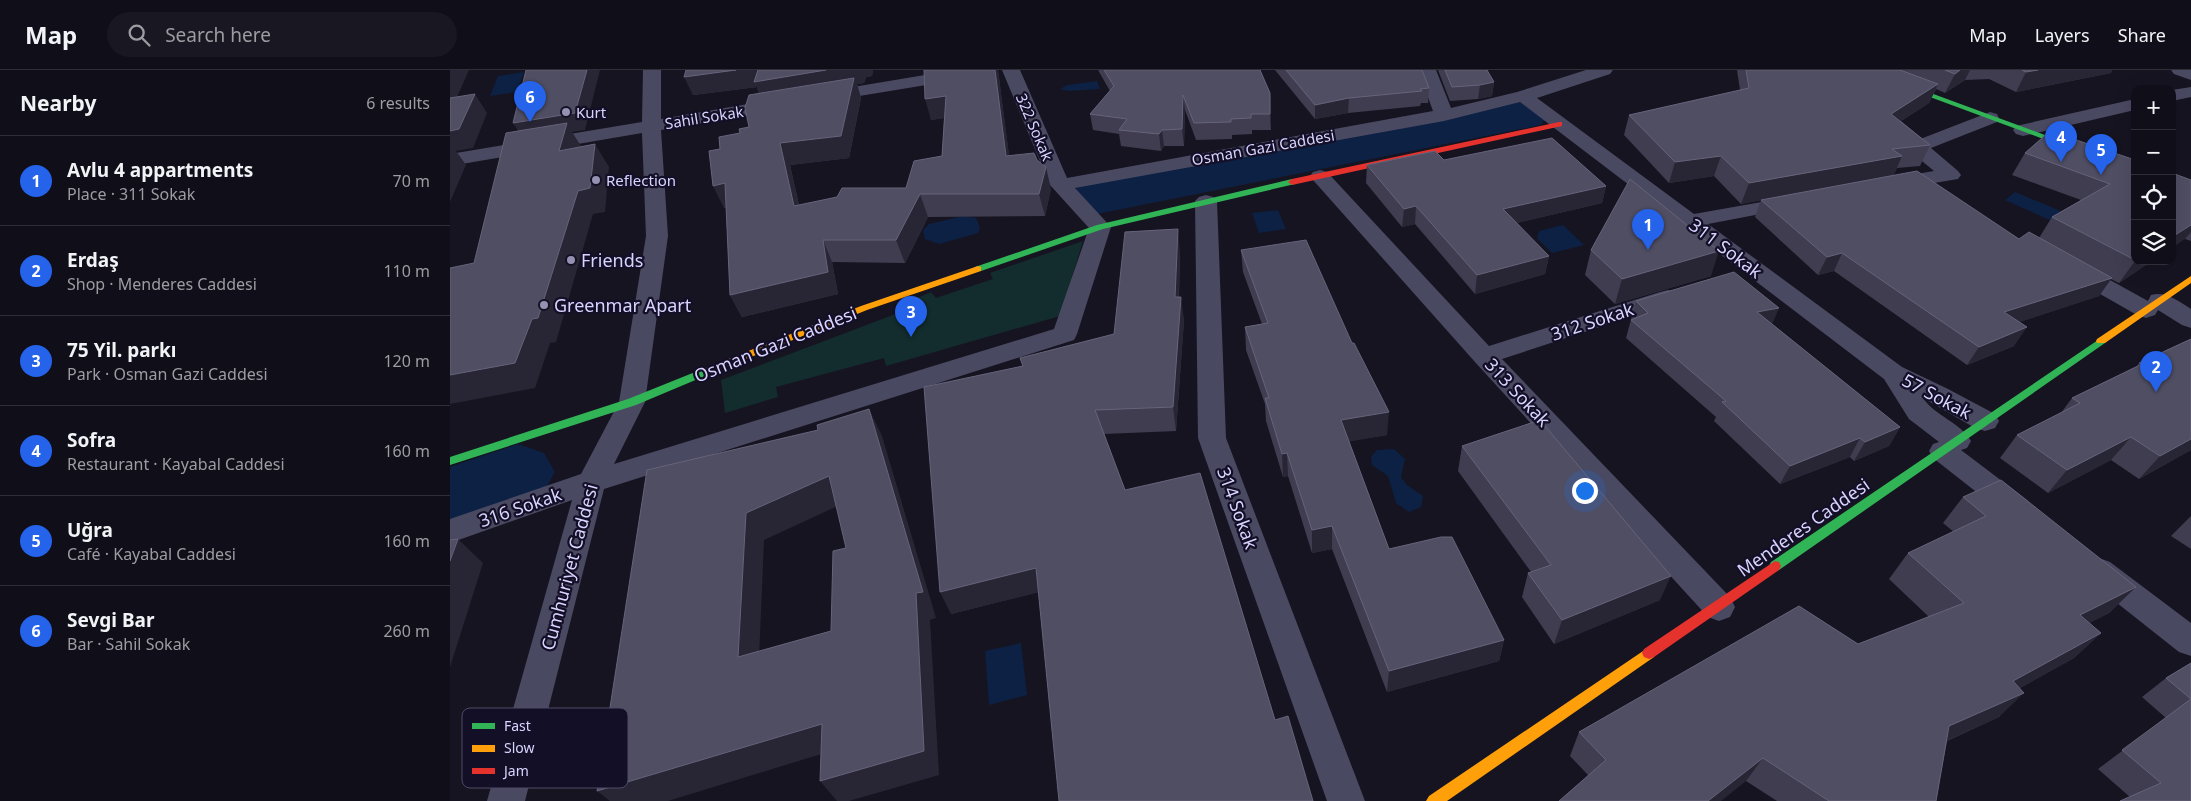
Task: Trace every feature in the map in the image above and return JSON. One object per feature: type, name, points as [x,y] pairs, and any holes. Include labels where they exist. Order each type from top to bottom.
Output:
[{"type":"street","name":"Cumhuriyet Caddesi","points":[[531,708],[591,482],[632,402],[657,236],[651,125],[652,70]]},
{"type":"street","name":"Sahil Sokak","points":[[450,160],[987,70]]},
{"type":"street","name":"322 Sokak","points":[[1011,70],[1060,185]]},
{"type":"street","points":[[1427,70],[1444,115]]},
{"type":"street","name":"Osman Gazi Caddesi","points":[[1060,185],[1444,115],[1523,96],[1604,70]]},
{"type":"street","points":[[1861,70],[2131,170]]},
{"type":"street","points":[[2180,70],[2191,76]]},
{"type":"street","points":[[2176,95],[2191,92]]},
{"type":"street","name":"311 Sokak","points":[[1523,96],[1893,373]]},
{"type":"street","points":[[2023,130],[2131,105]]},
{"type":"street","points":[[1947,199],[1903,182],[1952,175],[1917,148],[1990,118]]},
{"type":"street","name":"Osman Gazi Caddesi","points":[[450,461],[632,402],[864,308],[1100,227],[1206,201],[1560,124]]},
{"type":"street","name":"313 Sokak","points":[[1320,176],[1484,356],[1719,606]]},
{"type":"street","points":[[591,482],[1065,334],[1100,227],[1060,185]]},
{"type":"street","points":[[1690,221],[1816,198]]},
{"type":"street","name":"314 Sokak","points":[[1206,201],[1212,438],[1346,801]]},
{"type":"street","points":[[2060,262],[2153,305],[2191,320]]},
{"type":"street","points":[[1733,279],[1759,272]]},
{"type":"street","name":"Menderes Caddesi","points":[[1434,801],[2191,279]]},
{"type":"street","name":"312 Sokak","points":[[1484,356],[1689,291]]},
{"type":"street","name":"57 Sokak","points":[[1893,373],[1939,395],[1985,422]]},
{"type":"street","name":"57 Sokak","points":[[1893,373],[1918,412],[1950,446],[2036,523]]},
{"type":"street","name":"316 Sokak","points":[[450,531],[591,482]]},
{"type":"street","points":[[2075,552],[2191,642]]},
{"type":"street","name":"Cumhuriyet Caddesi","points":[[506,801],[509,788]]},
{"type":"green space","points":[[1083,241],[1060,316],[886,366],[884,358],[776,387],[778,397],[725,413],[721,380],[914,307],[910,301],[931,292],[936,298],[993,279],[990,273]]},
{"type":"water","points":[[524,72],[517,92],[490,96],[498,76]]},
{"type":"water","points":[[1097,81],[1100,89],[1069,91],[1060,89],[1067,85]]},
{"type":"water","points":[[2015,192],[2063,212],[2052,221],[2005,200]]},
{"type":"water","points":[[1278,210],[1286,229],[1259,233],[1252,213]]},
{"type":"water","points":[[963,216],[976,218],[980,227],[978,233],[939,244],[925,239],[923,230],[929,224]]},
{"type":"water","points":[[1563,225],[1584,245],[1552,253],[1537,238],[1539,231]]},
{"type":"water","points":[[1394,449],[1405,459],[1401,477],[1407,485],[1423,496],[1421,507],[1409,512],[1396,503],[1388,476],[1372,465],[1371,457],[1377,450]]},
{"type":"water","points":[[1021,643],[1027,695],[989,705],[985,651]]},
{"type":"building","points":[[526,70],[587,70],[575,113],[513,123]]},
{"type":"building","points":[[686,70],[736,70],[684,77]]},
{"type":"building","points":[[758,70],[826,70],[754,82]]},
{"type":"building","points":[[924,70],[995,70],[1006,156],[1034,153],[1037,160],[1046,167],[1039,194],[920,194],[896,240],[823,240],[828,272],[730,295],[725,183],[713,186],[709,151],[720,149],[719,137],[740,133],[739,129],[749,127],[745,108],[749,95],[854,78],[841,136],[780,143],[794,206],[837,197],[842,188],[906,188],[914,161],[942,156],[946,96],[925,99]]},
{"type":"building","points":[[1104,70],[1260,70],[1270,93],[1270,114],[1251,114],[1251,118],[1231,119],[1231,122],[1194,123],[1183,95],[1182,129],[1162,130],[1159,134],[1119,130],[1127,119],[1090,114],[1114,86]]},
{"type":"building","points":[[1286,70],[1422,70],[1429,88],[1420,89],[1422,91],[1349,98],[1315,105]]},
{"type":"building","points":[[1445,70],[1487,70],[1494,82],[1452,87]]},
{"type":"building","points":[[1746,70],[1900,70],[1938,84],[1891,114],[1930,145],[1892,149],[1902,156],[1749,183],[1721,156],[1675,162],[1629,115],[1749,88]]},
{"type":"building","points":[[1945,70],[1960,70],[1955,74]]},
{"type":"building","points":[[2022,70],[2038,70],[2026,72]]},
{"type":"building","points":[[475,94],[459,129],[450,131],[450,98]]},
{"type":"building","points":[[567,123],[559,151],[595,144],[590,188],[578,191],[538,318],[532,319],[515,363],[450,375],[450,268],[474,263],[506,133]]},
{"type":"building","points":[[2050,131],[2131,159],[2131,258],[2052,217],[2110,184],[2025,153]]},
{"type":"building","points":[[1552,138],[1606,186],[1503,209],[1549,256],[1477,275],[1416,206],[1404,209],[1367,165],[1435,151],[1444,160]]},
{"type":"building","points":[[1917,171],[2019,239],[2029,232],[2112,278],[2004,312],[2027,327],[1979,347],[1842,253],[1827,257],[1761,200]]},
{"type":"building","points":[[2176,174],[2191,180],[2191,225],[2176,234]]},
{"type":"building","points":[[1630,179],[1719,251],[1622,279],[1591,250]]},
{"type":"building","points":[[1178,229],[1175,297],[1181,297],[1173,407],[1095,410],[1125,490],[1200,473],[1275,720],[1288,716],[1313,801],[1059,801],[1036,568],[940,592],[924,387],[1023,366],[1020,358],[1114,334],[1125,232]]},
{"type":"building","points":[[1306,240],[1352,343],[1354,343],[1389,412],[1341,420],[1389,549],[1441,537],[1452,537],[1504,640],[1389,671],[1332,526],[1312,530],[1287,453],[1282,454],[1265,398],[1269,398],[1245,327],[1268,323],[1241,250]]},
{"type":"building","points":[[1734,272],[1779,308],[1757,312],[1900,427],[1865,442],[1860,438],[1790,466],[1722,402],[1726,401],[1631,320],[1648,313],[1636,301]]},
{"type":"building","points":[[2191,339],[2191,439],[2160,456],[2131,437],[2067,470],[2017,435],[2080,403],[2072,398],[2142,364],[2139,363]]},
{"type":"building","points":[[869,409],[923,592],[916,593],[924,751],[820,781],[822,724],[628,782],[628,708],[610,708],[647,470],[818,430],[817,425]],"holes":[[[829,476],[846,548],[833,551],[831,631],[738,657],[746,513]]]},
{"type":"building","points":[[1540,420],[1671,576],[1562,620],[1528,573],[1551,565],[1462,446]]},
{"type":"building","points":[[2001,480],[2136,587],[2080,615],[2101,633],[2013,681],[2024,693],[1949,726],[1936,801],[1829,801],[1763,758],[1708,801],[1559,801],[1606,760],[1579,732],[1799,606],[1858,644],[1964,603],[1908,553],[1986,516],[1963,497]]},
{"type":"building","points":[[458,539],[450,561],[450,540]]},
{"type":"building","points":[[2191,663],[2191,699],[2166,678]]},
{"type":"building","points":[[2191,699],[2191,801],[2120,801],[2161,783],[2122,750]]},
{"type":"waterway","points":[[1097,198],[1524,115]]},
{"type":"waterway","points":[[450,496],[518,472]]},
{"type":"traffic: fast","points":[[1861,70],[2131,170]]},
{"type":"traffic: fast","points":[[978,269],[1100,227],[1292,182]]},
{"type":"traffic: fast","points":[[1775,566],[2101,341]]},
{"type":"traffic: fast","points":[[450,461],[632,402],[720,366]]},
{"type":"traffic: slow","points":[[720,366],[864,308],[978,269]]},
{"type":"traffic: slow","points":[[2101,341],[2191,279]]},
{"type":"traffic: slow","points":[[1434,801],[1649,653]]},
{"type":"traffic: jam","points":[[1292,182],[1559,124]]},
{"type":"traffic: jam","points":[[1649,653],[1775,566]]},
{"type":"place","name":"Kurt","points":[[566,112]]},
{"type":"place","name":"Sevgi Bar","points":[[530,122]]},
{"type":"place","name":"Sofra","points":[[2061,162]]},
{"type":"place","name":"Uğra","points":[[2101,175]]},
{"type":"place","name":"Reflection","points":[[596,180]]},
{"type":"place","name":"Avlu 4 appartments","points":[[1648,250]]},
{"type":"place","name":"Friends","points":[[571,260]]},
{"type":"place","name":"Greenmar Apart","points":[[544,305]]},
{"type":"place","name":"75 Yil. parkı","points":[[911,337]]},
{"type":"place","name":"Erdaş","points":[[2156,392]]}]
